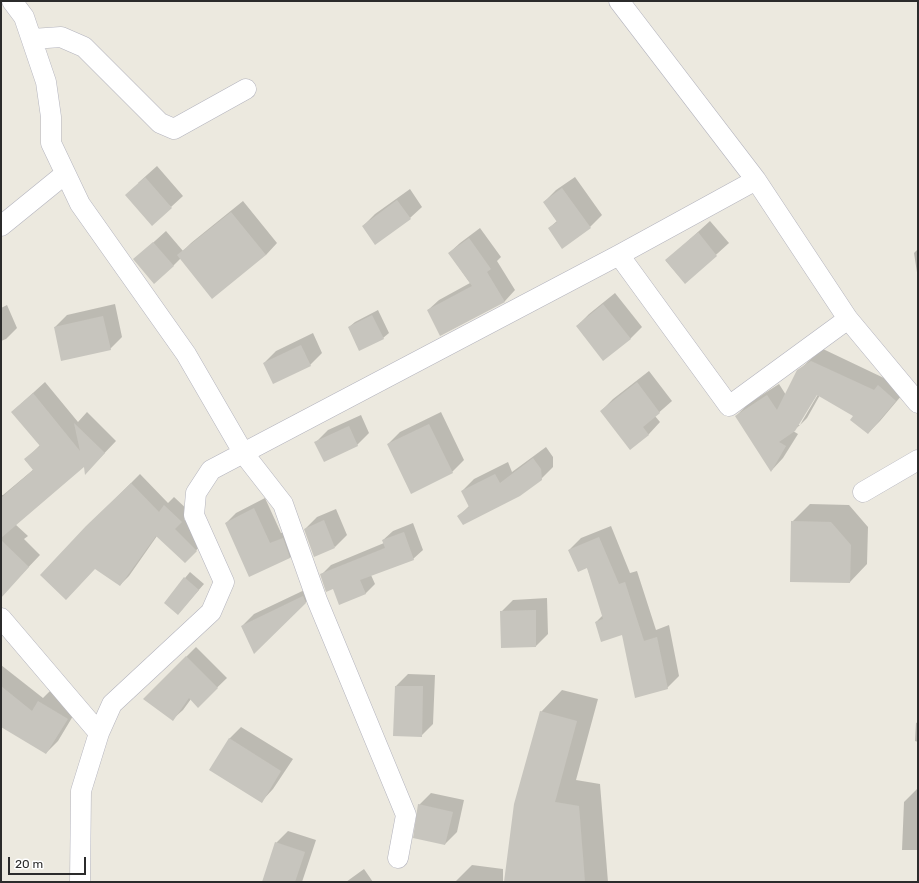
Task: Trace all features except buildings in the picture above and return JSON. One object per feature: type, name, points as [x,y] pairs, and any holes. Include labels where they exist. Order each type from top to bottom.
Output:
[{"type":"street","points":[[12,1],[24,17],[46,82],[51,117],[51,143],[80,204],[186,354],[244,454],[283,504],[317,600],[406,815],[398,858]]},
{"type":"street","points":[[619,1],[756,180],[848,319],[918,403]]},
{"type":"street","points":[[32,39],[61,37],[84,47],[160,123],[174,129],[246,89]]},
{"type":"street","points":[[1,226],[66,174]]},
{"type":"street","points":[[80,882],[81,791],[99,733],[112,704],[211,612],[224,582],[194,515],[196,493],[211,470],[244,454],[619,255],[756,180]]},
{"type":"street","points":[[619,255],[729,406],[848,319]]},
{"type":"street","points":[[863,492],[918,460]]},
{"type":"street","points":[[1,618],[99,733]]}]
